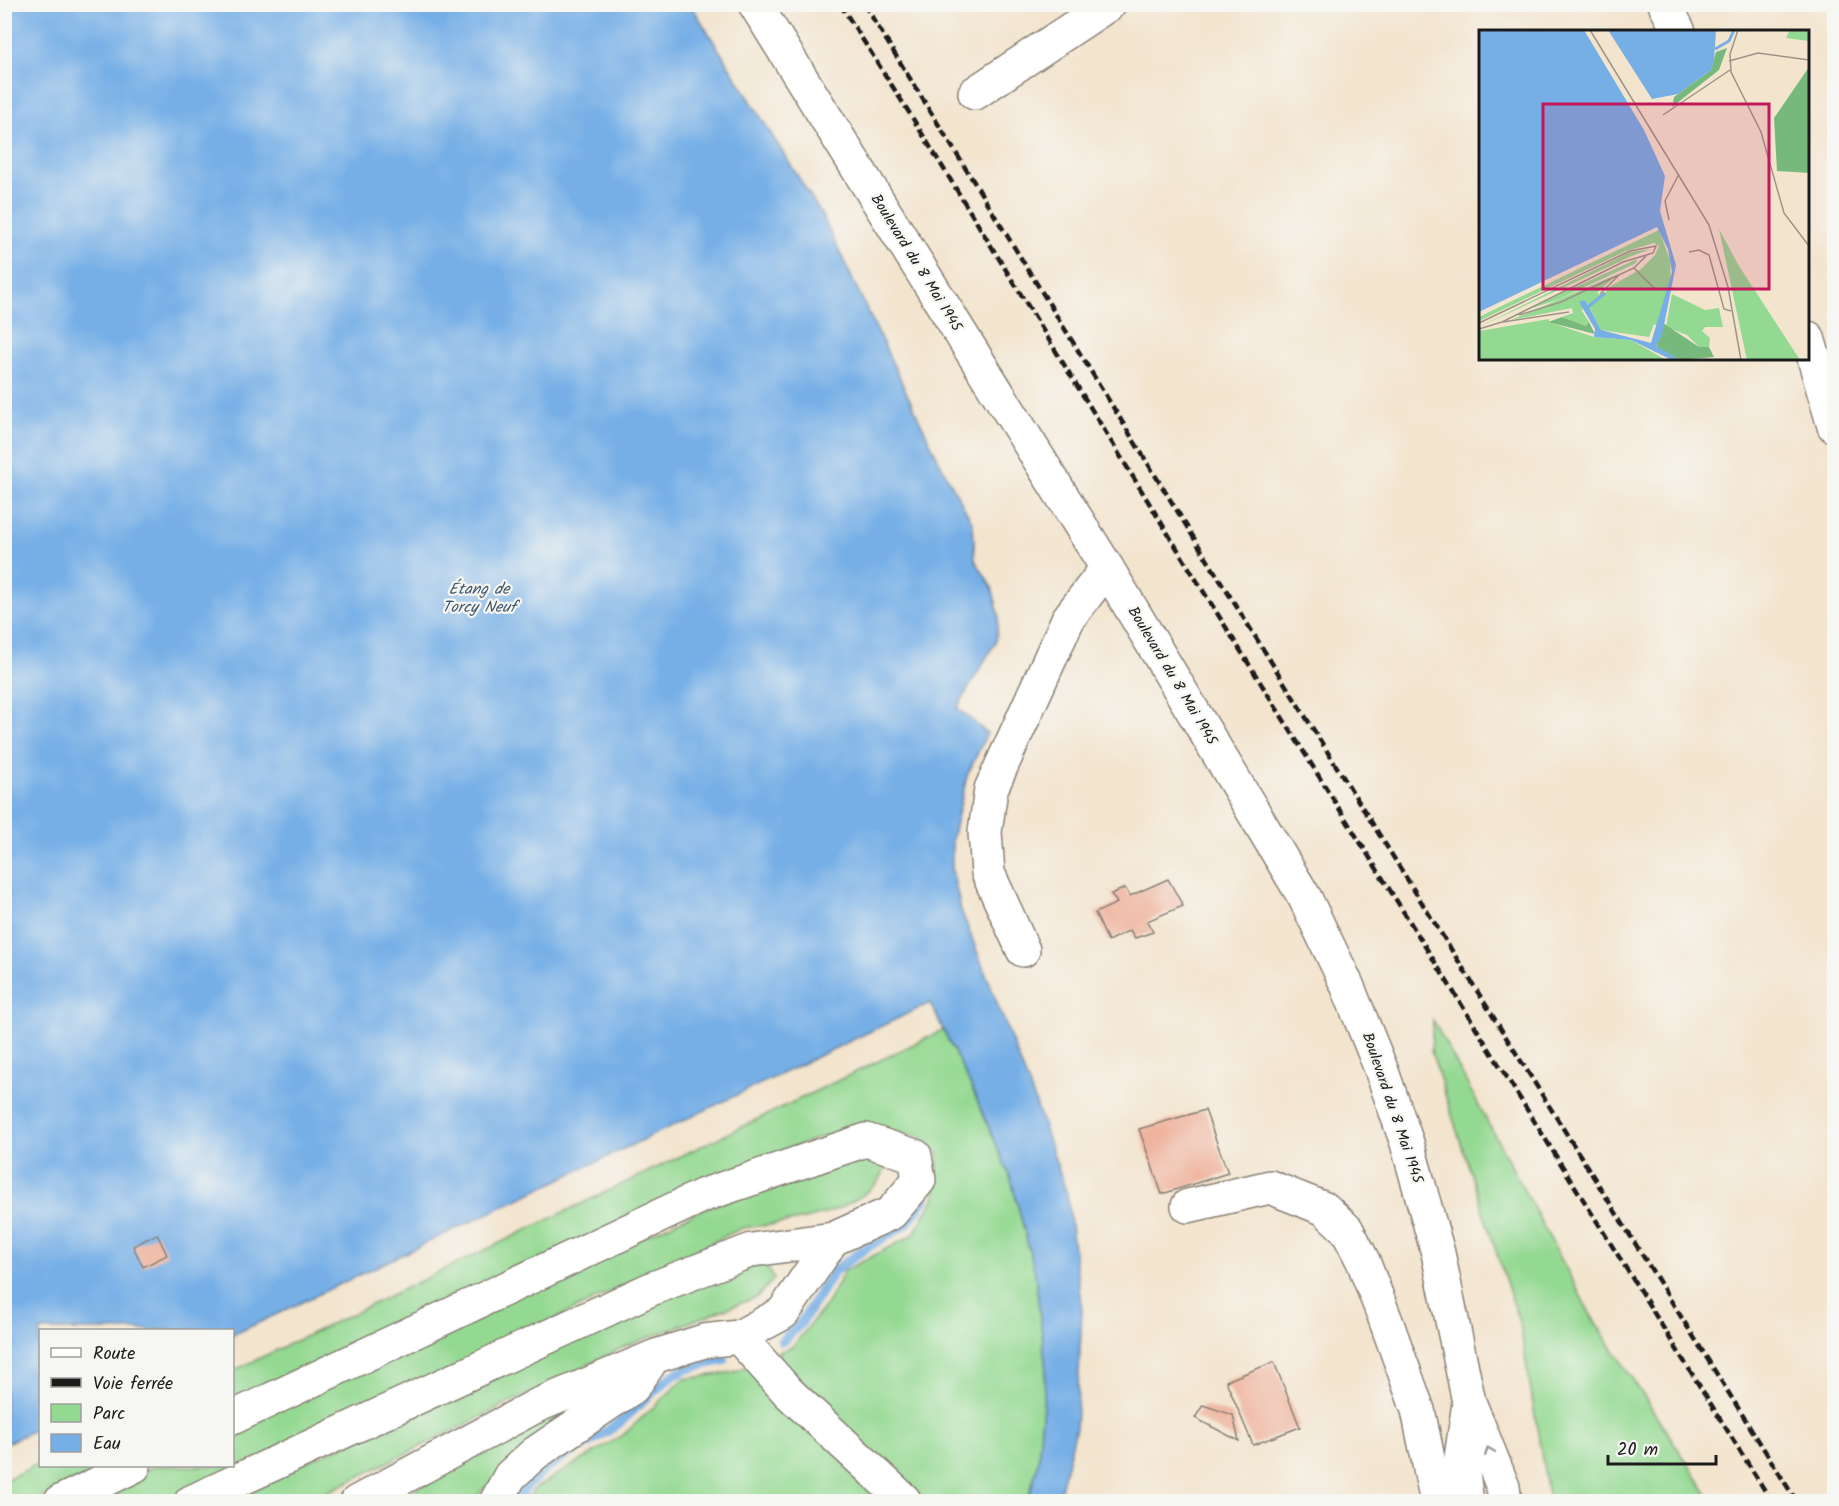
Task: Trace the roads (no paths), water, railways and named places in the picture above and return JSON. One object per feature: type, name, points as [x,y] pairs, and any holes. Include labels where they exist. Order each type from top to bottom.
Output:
[{"type":"main road","name":"Boulevard du 8 Mai 1945","points":[[755,4],[1107,568],[1305,898],[1347,985],[1381,1069],[1407,1143],[1438,1253],[1469,1402],[1503,1488],[1505,1502]]},
{"type":"main road","points":[[975,93],[1109,4]]},
{"type":"main road","points":[[1665,4],[1678,30]]},
{"type":"main road","points":[[1809,341],[1834,426]]},
{"type":"main road","points":[[1023,950],[988,873],[985,832],[991,789],[1068,619],[1107,568]]},
{"type":"main road","points":[[191,1502],[651,1289],[752,1250],[833,1239],[891,1213],[919,1180],[915,1156],[866,1140],[704,1195],[234,1417]]},
{"type":"main road","points":[[1188,1206],[1270,1187],[1325,1209],[1347,1230],[1363,1261],[1418,1410],[1437,1502]]},
{"type":"main road","points":[[357,1502],[536,1406],[656,1356],[704,1341],[739,1337],[783,1313],[833,1239]]},
{"type":"main road","points":[[739,1337],[789,1393],[904,1500]]},
{"type":"main road","points":[[496,1502],[510,1476],[534,1454],[633,1387],[656,1356]]},
{"type":"main road","name":"Boulevard du 8 Mai 1945","points":[[1467,1502],[1461,1458],[1469,1402]]},
{"type":"main road","points":[[60,1502],[132,1467]]},
{"type":"water","name":"Étang de Torcy Neuf","points":[[5,5],[691,5],[822,215],[942,467],[973,524],[975,560],[992,587],[999,615],[996,641],[957,708],[987,733],[967,776],[952,839],[952,870],[961,910],[1034,1098],[1067,1194],[1082,1311],[1076,1428],[1058,1501],[1028,1501],[1038,1464],[1046,1369],[1035,1272],[1011,1179],[971,1086],[930,1003],[234,1335],[234,1329],[39,1329],[39,1427],[5,1444]]},
{"type":"waterway","points":[[782,1341],[801,1323],[834,1271],[864,1249],[907,1223],[924,1200]]},
{"type":"waterway","points":[[516,1502],[536,1476],[563,1457],[607,1432],[667,1380],[689,1368],[724,1360]]},
{"type":"railway","points":[[840,4],[1772,1502]]},
{"type":"railway","points":[[864,4],[1218,577],[1797,1502]]}]
